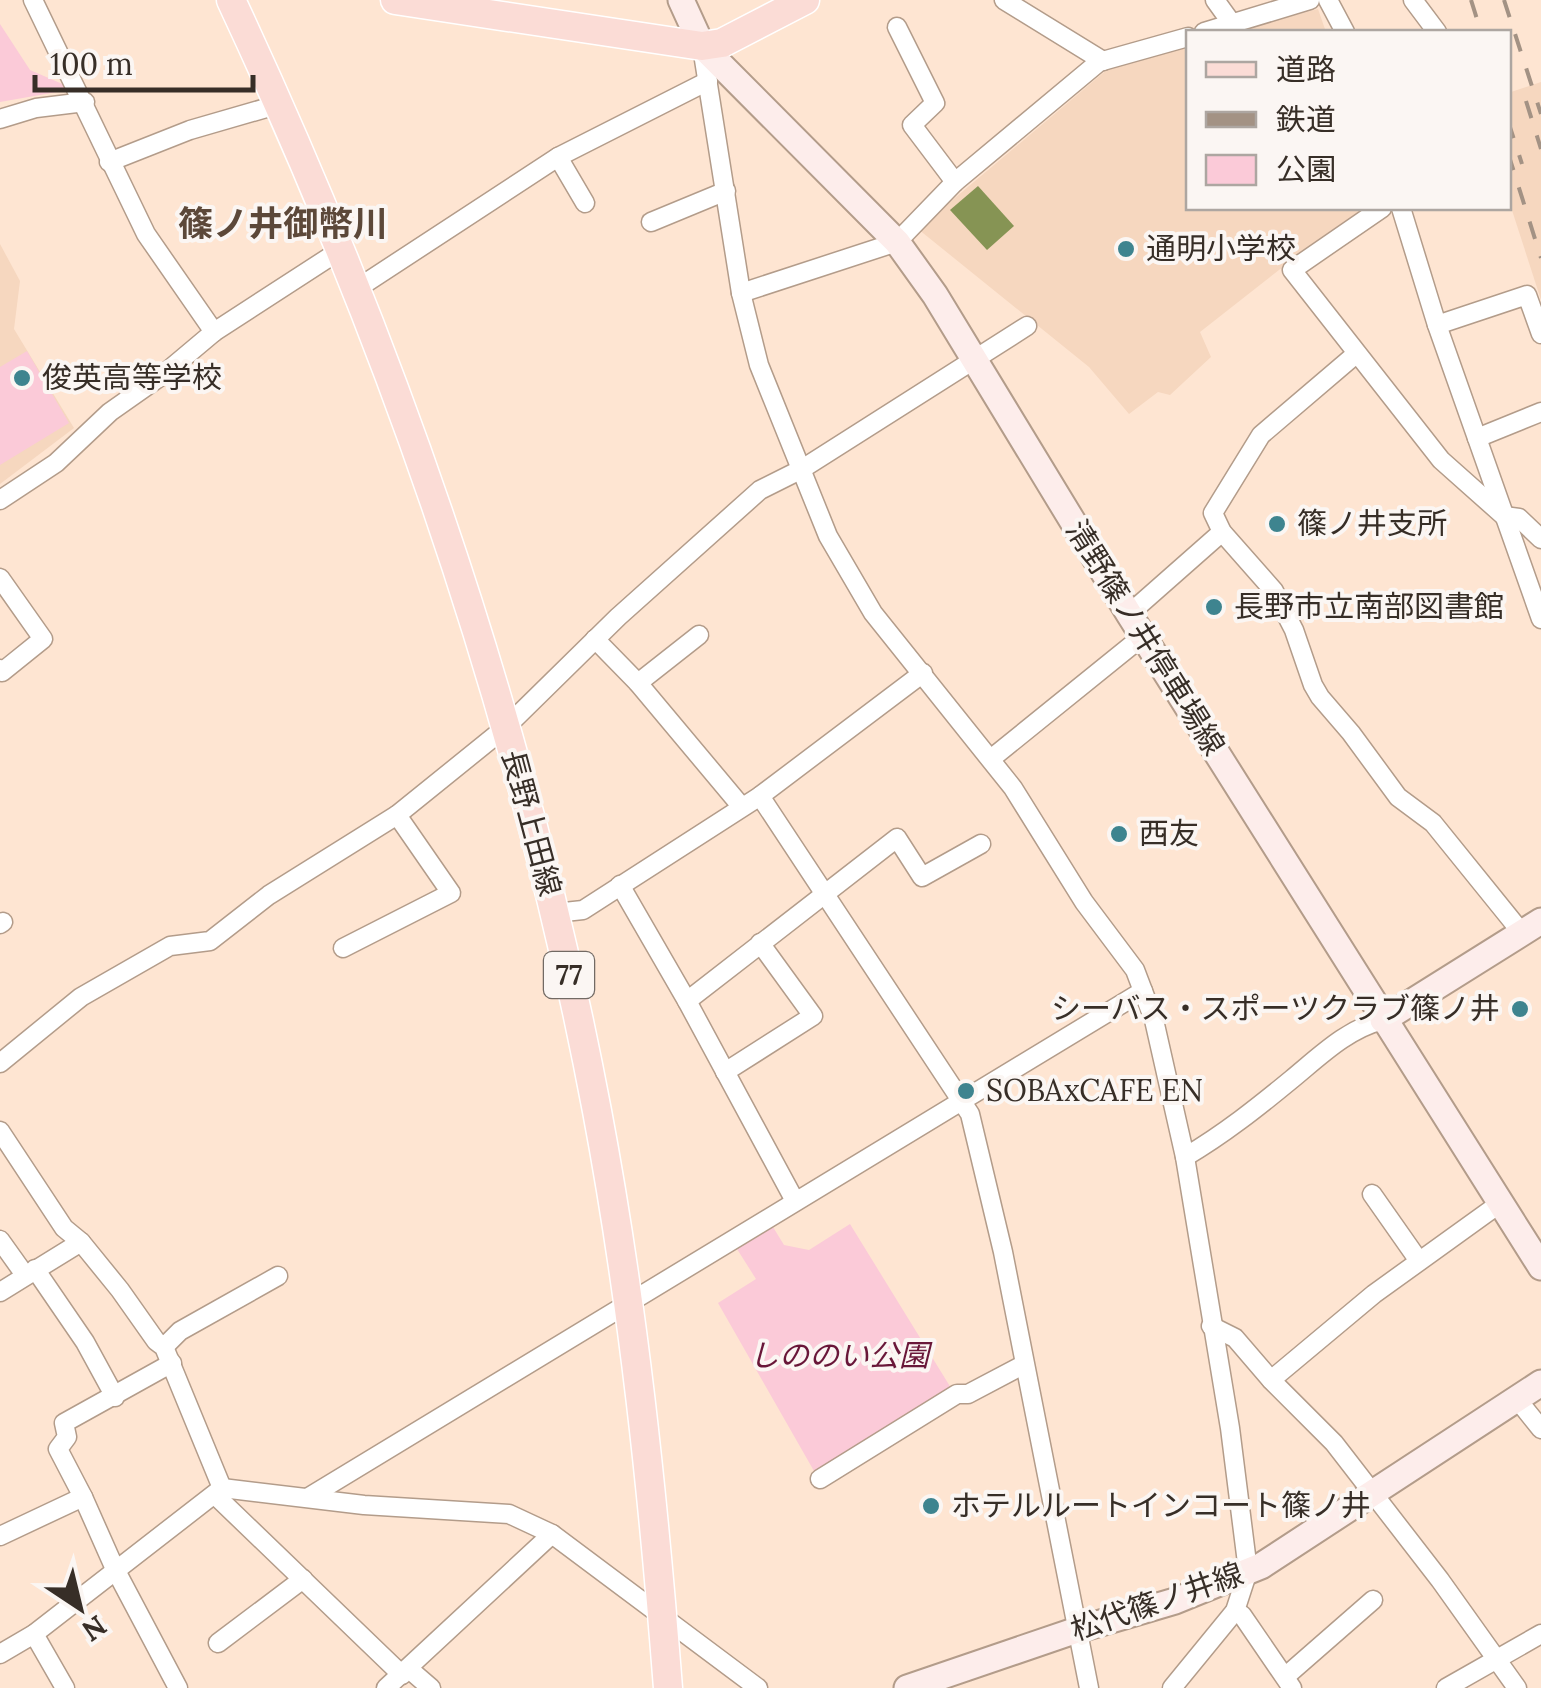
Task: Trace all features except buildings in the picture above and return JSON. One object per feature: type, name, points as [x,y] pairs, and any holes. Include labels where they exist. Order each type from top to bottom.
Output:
[{"type":"main road","name":"長野上田線","points":[[231,0],[358,288],[443,518],[506,727],[555,913],[597,1111],[628,1302],[648,1462],[668,1688]]},
{"type":"main road","points":[[395,0],[702,46],[722,42],[805,0]]},
{"type":"main road","points":[[681,0],[702,46]]},
{"type":"main road","name":"清野篠ノ井停車場線","points":[[702,46],[897,242],[936,296],[1128,614],[1541,1267]]},
{"type":"main road","points":[[1382,1020],[1531,927]]},
{"type":"main road","name":"松代篠ノ井線","points":[[907,1688],[1175,1601],[1261,1566],[1541,1384]]},
{"type":"street","points":[[33,0],[146,234],[214,332]]},
{"type":"street","points":[[1004,0],[1103,61]]},
{"type":"street","points":[[1215,0],[1233,24]]},
{"type":"street","points":[[1211,30],[1310,0]]},
{"type":"street","points":[[1328,0],[1344,30]]},
{"type":"street","points":[[1413,0],[1435,30]]},
{"type":"street","points":[[897,28],[935,103],[912,125],[955,182]]},
{"type":"street","points":[[741,293],[897,242],[955,182],[1053,97],[1103,61],[1186,38]]},
{"type":"street","points":[[702,46],[741,293],[759,365],[828,536],[873,613],[992,758],[1084,902],[1135,970],[1154,1020],[1186,1157],[1230,1428],[1248,1571],[1235,1610],[1172,1688]]},
{"type":"street","points":[[358,288],[558,158],[708,80]]},
{"type":"street","points":[[0,120],[36,108],[85,102]]},
{"type":"street","points":[[109,162],[190,130],[280,104]]},
{"type":"street","points":[[558,158],[585,203]]},
{"type":"street","points":[[652,222],[726,191]]},
{"type":"street","points":[[1379,210],[1292,270],[1442,460],[1504,516],[1519,518],[1541,538]]},
{"type":"street","points":[[1403,210],[1437,325],[1541,619]]},
{"type":"street","points":[[0,500],[56,464],[110,412],[214,332],[342,249]]},
{"type":"street","points":[[1437,325],[1527,295],[1541,334]]},
{"type":"street","points":[[0,1063],[81,997],[170,946],[210,941],[269,895],[397,815],[506,727],[595,639],[760,490],[802,470],[1027,326]]},
{"type":"street","points":[[1356,354],[1261,435],[1212,514],[1222,532],[1274,590],[1320,697],[1398,797],[1434,823],[1531,927]]},
{"type":"street","points":[[1477,438],[1541,412]]},
{"type":"street","points":[[1128,614],[1222,532]]},
{"type":"street","points":[[0,578],[43,638],[2,672],[0,669]]},
{"type":"street","points":[[638,683],[700,635]]},
{"type":"street","points":[[992,758],[1143,636]]},
{"type":"street","points":[[595,639],[638,683],[741,806]]},
{"type":"street","points":[[555,913],[583,910],[760,796],[924,672]]},
{"type":"street","points":[[760,796],[970,1114],[1003,1252],[1089,1688]]},
{"type":"street","points":[[343,948],[452,893],[397,815]]},
{"type":"street","points":[[688,1001],[896,838],[922,877],[981,844]]},
{"type":"street","points":[[620,886],[688,1001],[795,1201]]},
{"type":"street","points":[[725,1072],[813,1016],[760,943]]},
{"type":"street","points":[[309,1497],[1143,990]]},
{"type":"street","points":[[1186,1157],[1217,1138],[1337,1042],[1364,1024],[1382,1020]]},
{"type":"street","points":[[0,1131],[64,1228],[81,1242],[168,1355],[219,1491],[303,1580],[405,1672],[431,1688]]},
{"type":"street","points":[[1372,1194],[1419,1261]]},
{"type":"street","points":[[1271,1380],[1374,1294],[1499,1204]]},
{"type":"street","points":[[0,1240],[84,1342],[115,1398]]},
{"type":"street","points":[[0,1292],[81,1242]]},
{"type":"street","points":[[178,1688],[114,1569],[58,1449],[67,1437],[64,1423],[115,1398],[168,1355],[180,1331],[278,1276]]},
{"type":"street","points":[[1211,1326],[1234,1338],[1334,1443],[1517,1688]]},
{"type":"street","points":[[820,1479],[957,1394],[968,1394],[1023,1365]]},
{"type":"street","points":[[1517,1399],[1541,1429]]},
{"type":"street","points":[[0,1654],[34,1634],[219,1491],[508,1514],[552,1534],[758,1688]]},
{"type":"street","points":[[0,1536],[83,1497]]},
{"type":"street","points":[[386,1688],[552,1534]]},
{"type":"street","points":[[218,1643],[303,1580]]},
{"type":"street","points":[[1235,1610],[1289,1682],[1373,1600]]},
{"type":"street","points":[[34,1634],[65,1688]]},
{"type":"street","points":[[1446,1688],[1541,1634]]},
{"type":"shaded area","points":[[1318,9],[1325,30],[1240,30]]},
{"type":"shaded area","name":"通明小学校","points":[[1186,46],[1186,210],[1364,210],[1200,332],[1211,357],[1170,395],[1158,392],[1129,414],[1089,367],[918,229],[1109,68]]},
{"type":"shaded area","points":[[1541,82],[1541,300],[1511,207],[1511,92]]},
{"type":"shaded area","points":[[978,186],[1014,226],[987,250],[950,210]]},
{"type":"shaded area","name":"俊英高等学校","points":[[0,244],[20,281],[14,329],[74,428],[0,484]]},
{"type":"green space","points":[[0,24],[30,70],[74,89],[0,102]]},
{"type":"green space","name":"俊英高等学校","points":[[27,351],[69,423],[0,465],[0,367]]},
{"type":"green space","name":"しののい公園","points":[[850,1224],[951,1388],[814,1471],[718,1303],[756,1279],[737,1249],[773,1227],[784,1245],[809,1250]]},
{"type":"railway","points":[[1471,0],[1480,30]]},
{"type":"railway","points":[[1504,0],[1541,114]]},
{"type":"railway","points":[[1526,101],[1541,149]]},
{"type":"railway","points":[[1511,130],[1522,164]]},
{"type":"railway","points":[[1511,163],[1541,258]]},
{"type":"place","name":"通明小学校","points":[[1126,249]]},
{"type":"place","name":"俊英高等学校","points":[[22,378]]},
{"type":"place","name":"篠ノ井支所","points":[[1277,524]]},
{"type":"place","name":"長野市立南部図書館","points":[[1214,607]]},
{"type":"place","name":"西友","points":[[1119,834]]},
{"type":"place","name":"シーバス・スポーツクラブ篠ノ井","points":[[1520,1009]]},
{"type":"place","name":"SOBAxCAFE EN","points":[[966,1091]]},
{"type":"place","name":"ホテルルートインコート篠ノ井","points":[[931,1506]]},
{"type":"district","name":"篠ノ井御幣川","points":[[283,224]]}]
